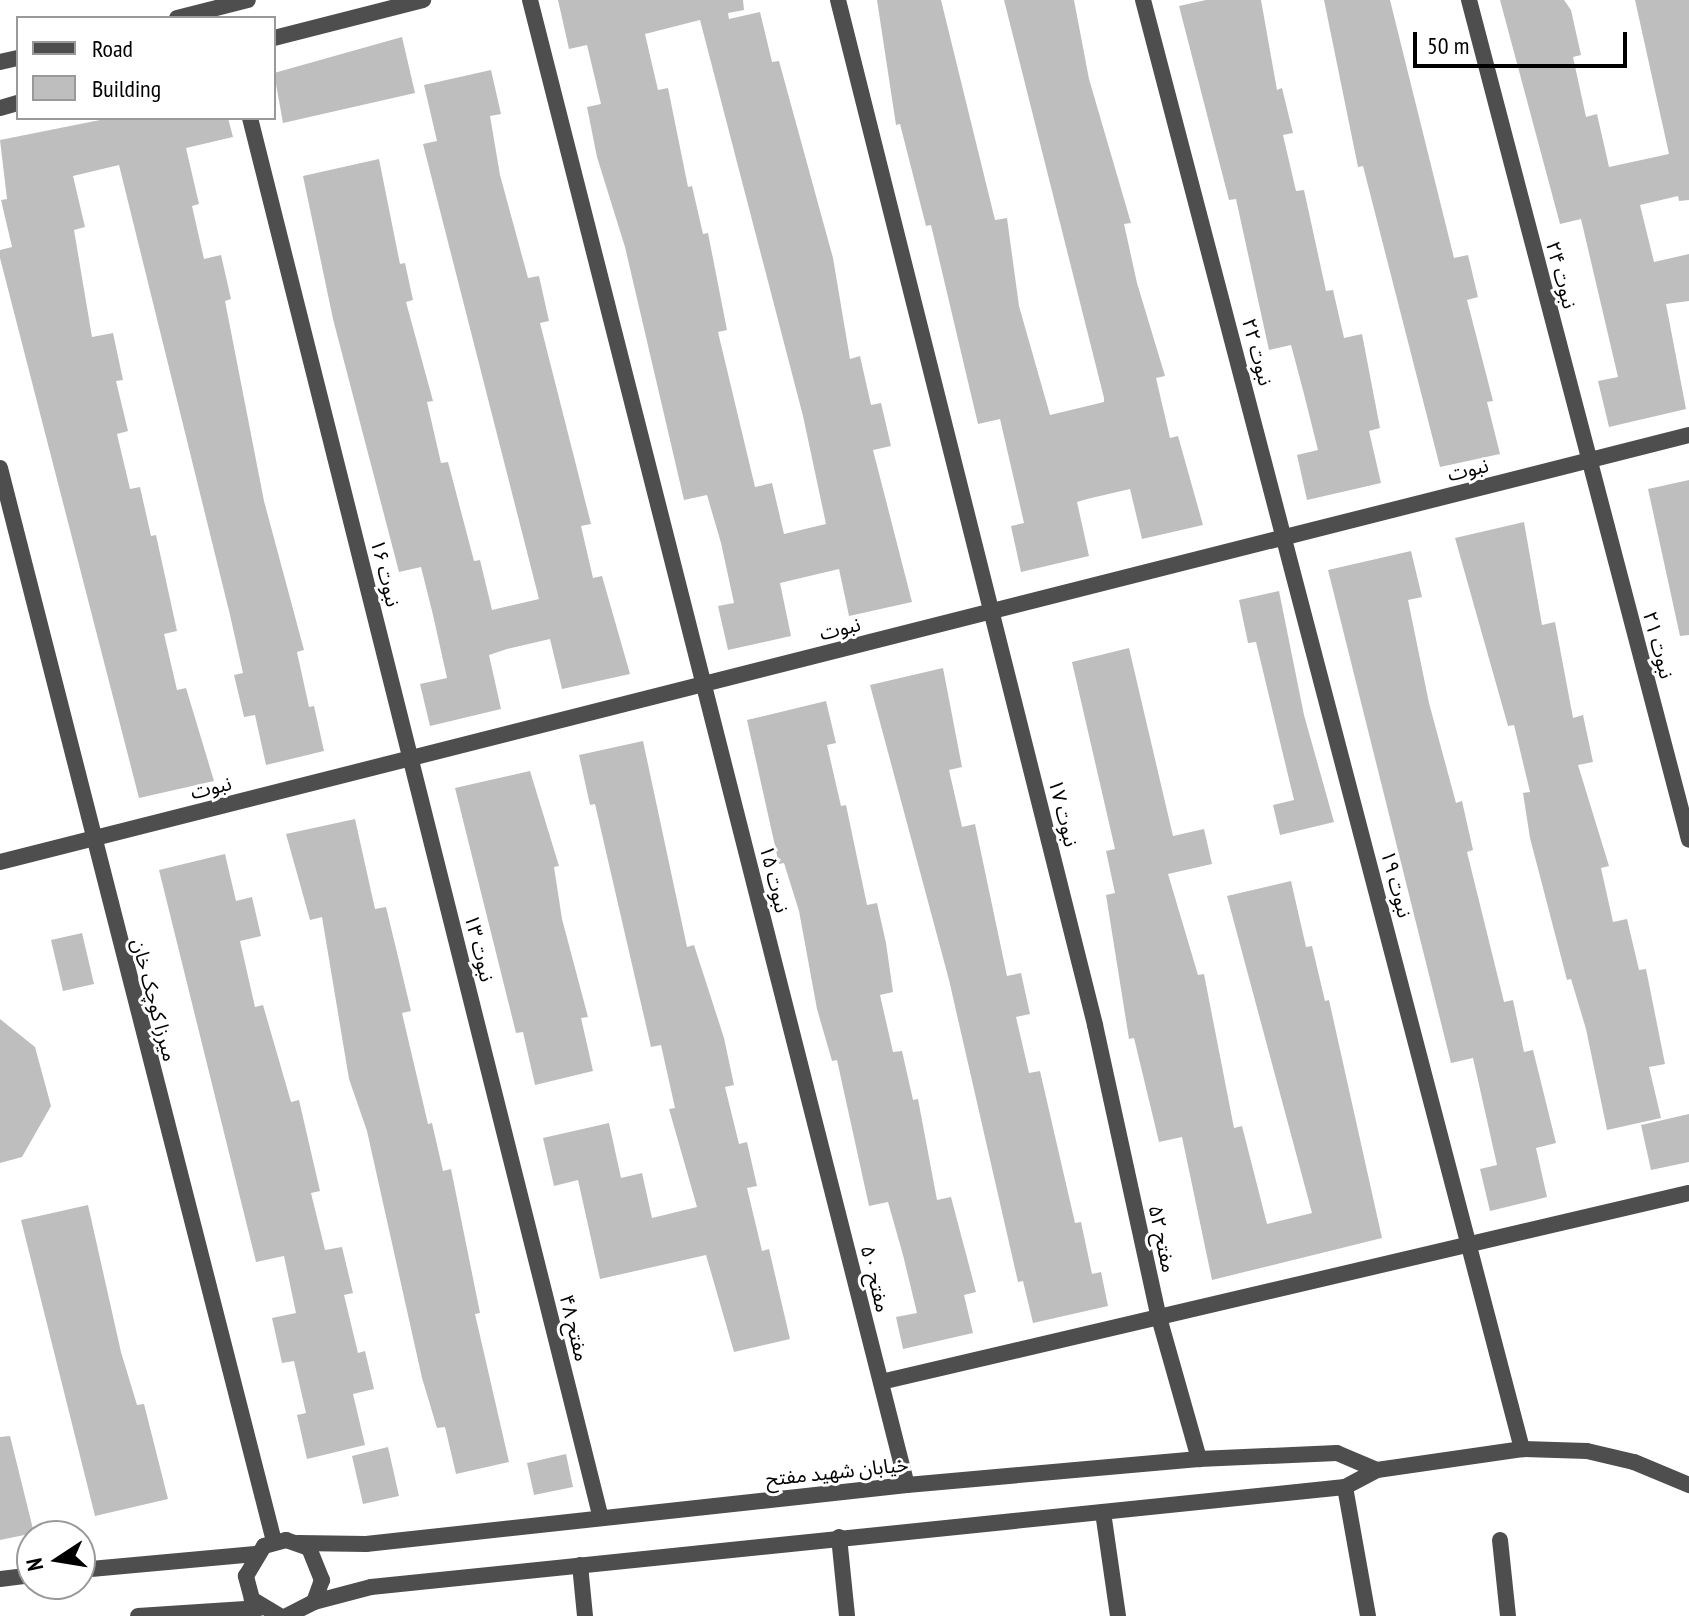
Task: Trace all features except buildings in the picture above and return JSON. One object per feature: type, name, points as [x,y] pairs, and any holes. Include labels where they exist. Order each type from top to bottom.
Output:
[{"type":"street","points":[[183,16],[224,3],[248,0]]},
{"type":"street","points":[[276,37],[423,0]]},
{"type":"street","name":"نبوت ۱۵","points":[[530,0],[805,1083]]},
{"type":"street","name":"نبوت ۱۷","points":[[838,0],[1095,1025]]},
{"type":"street","name":"نبوت ۲۲","points":[[1143,0],[1285,537]]},
{"type":"street","name":"نبوت ۲۴","points":[[1469,0],[1589,460]]},
{"type":"street","name":"نبوت ۱۶","points":[[251,120],[411,758]]},
{"type":"street","name":"نبوت","points":[[0,862],[1689,435]]},
{"type":"street","name":"نبوت ۲۱","points":[[1589,460],[1689,840]]},
{"type":"street","name":"میرزا کوچک خان","points":[[0,468],[92,839],[274,1541]]},
{"type":"street","name":"نبوت ۱۹","points":[[1285,537],[1522,1449]]},
{"type":"street","name":"نبوت ۱۳","points":[[411,758],[509,1147]]},
{"type":"street","name":"مفتح ۵۲","points":[[1095,1025],[1158,1314],[1199,1459]]},
{"type":"street","name":"مفتح ۵۰","points":[[805,1083],[907,1485]]},
{"type":"street","name":"مفتح ۴۸","points":[[509,1147],[601,1518]]},
{"type":"street","points":[[881,1382],[1469,1241],[1689,1193]]},
{"type":"street","points":[[138,1616],[260,1608],[283,1616],[294,1616],[314,1602],[371,1587],[1345,1487],[1377,1470],[1522,1449],[1587,1451],[1634,1462],[1689,1485]]},
{"type":"street","name":"خیابان شهید مفتح","points":[[298,1543],[366,1544],[907,1485],[1199,1459],[1337,1453],[1377,1470]]},
{"type":"street","points":[[1345,1487],[1368,1616]]},
{"type":"street","points":[[1103,1512],[1118,1616]]},
{"type":"street","points":[[839,1537],[847,1616]]},
{"type":"street","points":[[1500,1540],[1508,1616]]},
{"type":"street","points":[[96,1569],[255,1554],[274,1541],[298,1543],[321,1568],[314,1602]]},
{"type":"street","points":[[255,1554],[247,1588],[260,1608]]},
{"type":"street","points":[[580,1565],[585,1616]]}]
